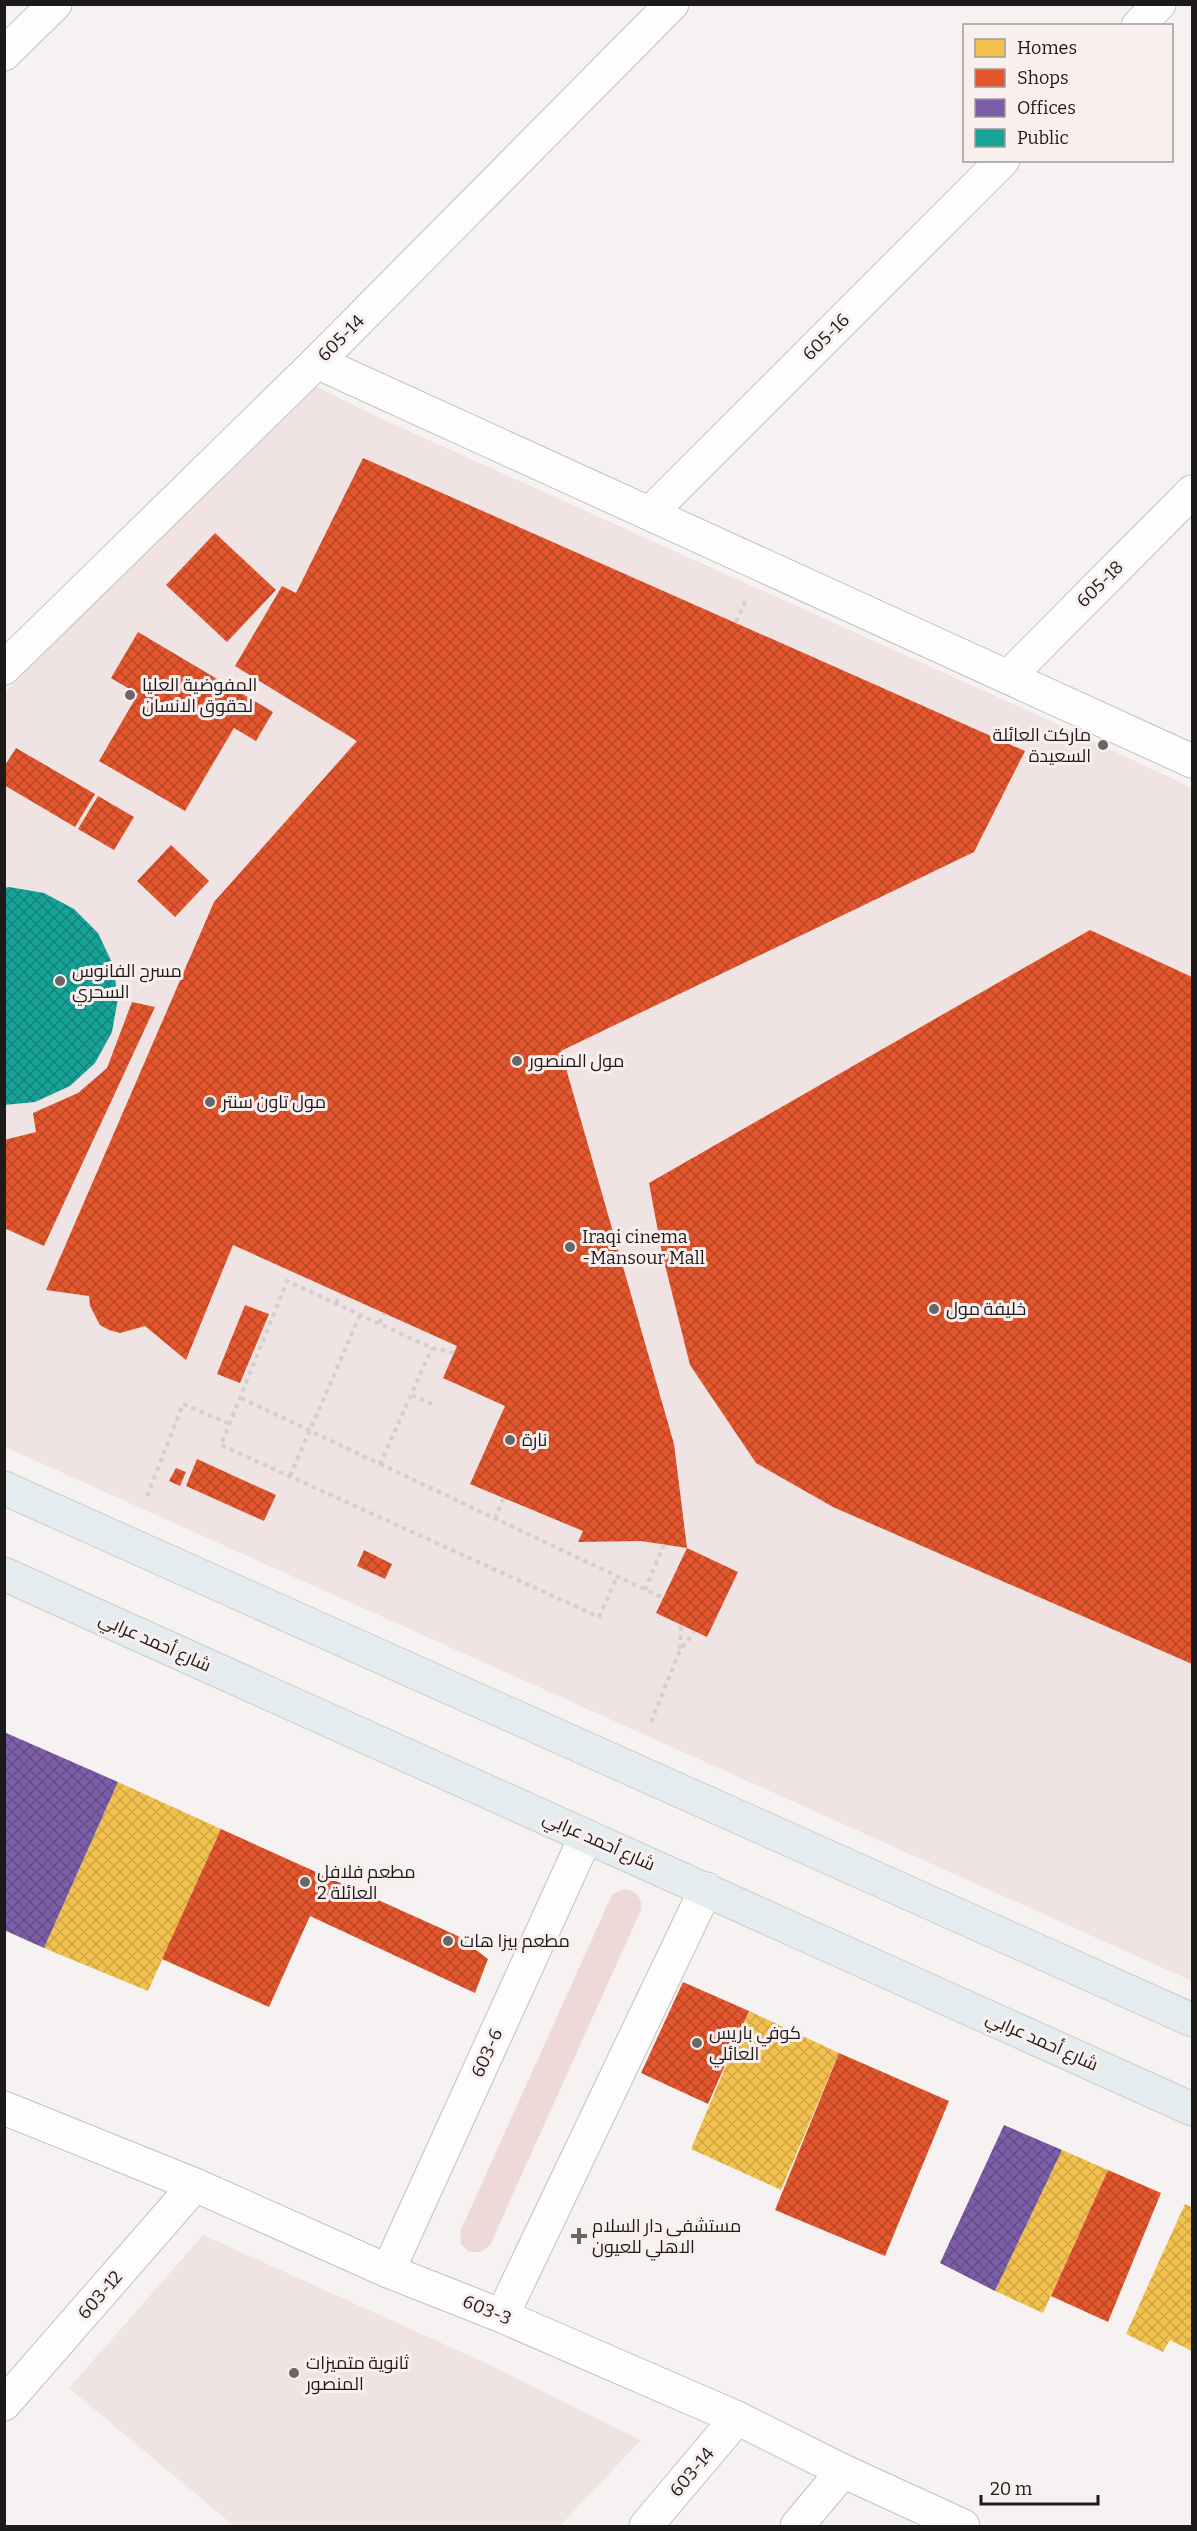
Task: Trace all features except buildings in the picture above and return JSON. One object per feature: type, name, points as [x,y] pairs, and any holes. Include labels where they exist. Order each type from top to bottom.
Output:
[{"type":"main road","points":[[4,1488],[1192,2020]]},
{"type":"main road","name":"شارع أحمد عرابي","points":[[4,1574],[1192,2109]]},
{"type":"street","points":[[4,54],[55,4]]},
{"type":"street","name":"605-14","points":[[4,668],[317,362],[672,4]]},
{"type":"street","points":[[1140,24],[1159,4]]},
{"type":"street","name":"605-16","points":[[650,513],[1001,162]]},
{"type":"street","points":[[317,362],[1192,760]]},
{"type":"street","name":"605-18","points":[[1008,677],[1192,492]]},
{"type":"street","name":"603-6","points":[[388,2271],[586,1836]]},
{"type":"street","points":[[502,2316],[706,1890]]},
{"type":"street","name":"603-3","points":[[4,2108],[195,2186],[388,2271],[502,2316],[737,2418],[843,2471],[963,2526]]},
{"type":"street","name":"603-12","points":[[4,2404],[195,2186]]},
{"type":"street","name":"603-14","points":[[646,2526],[737,2418]]},
{"type":"street","points":[[797,2526],[843,2471]]},
{"type":"path","points":[[454,1353],[432,1348],[287,1281],[221,1445],[599,1617],[617,1577]]},
{"type":"path","points":[[336,1304],[341,1294]]},
{"type":"path","points":[[379,1323],[384,1313]]},
{"type":"path","points":[[290,1476],[360,1315]]},
{"type":"path","points":[[380,1464],[432,1348]]},
{"type":"path","points":[[412,1395],[432,1404]]},
{"type":"path","points":[[241,1398],[663,1598]]},
{"type":"path","points":[[147,1496],[183,1404],[230,1424]]},
{"type":"path","points":[[495,1519],[503,1499]]},
{"type":"path","points":[[645,1590],[664,1544]]},
{"type":"path","points":[[680,1650],[681,1625]]},
{"type":"path","points":[[651,1722],[680,1650],[694,1632]]},
{"type":"shaded area","points":[[317,387],[380,418],[1042,717],[1192,788],[1192,1981],[5,1447],[5,692],[307,389]]},
{"type":"shaded area","points":[[624,1889],[638,1895],[641,1910],[490,2245],[481,2252],[469,2252],[461,2244],[460,2232],[611,1897],[614,1893]]},
{"type":"shaded area","name":"ثانوية متميزات المنصور","points":[[203,2235],[477,2359],[641,2440],[560,2526],[234,2526],[69,2388]]},
{"type":"place","name":"المفوضية العليا لحقوق الانسان","points":[[130,695]]},
{"type":"place","name":"ماركت العائلة السعيدة","points":[[1103,745]]},
{"type":"place","name":"مسرح الفانوس السحري","points":[[60,981]]},
{"type":"place","name":"مول المنصور","points":[[517,1061]]},
{"type":"place","name":"مول تاون سنتر","points":[[210,1102]]},
{"type":"place","name":"Iraqi cinema -Mansour Mall","points":[[570,1247]]},
{"type":"place","name":"خليفة مول","points":[[934,1309]]},
{"type":"place","name":"نارة","points":[[510,1440]]},
{"type":"place","name":"مطعم فلافل العائلة 2","points":[[305,1882]]},
{"type":"place","name":"مطعم بيزا هات","points":[[448,1941]]},
{"type":"place","name":"كوفي باريس العائلي","points":[[697,2043]]},
{"type":"place","name":"مستشفى دار السلام الاهلي للعيون","points":[[579,2236]]},
{"type":"place","name":"ثانوية متميزات المنصور","points":[[294,2373]]}]
